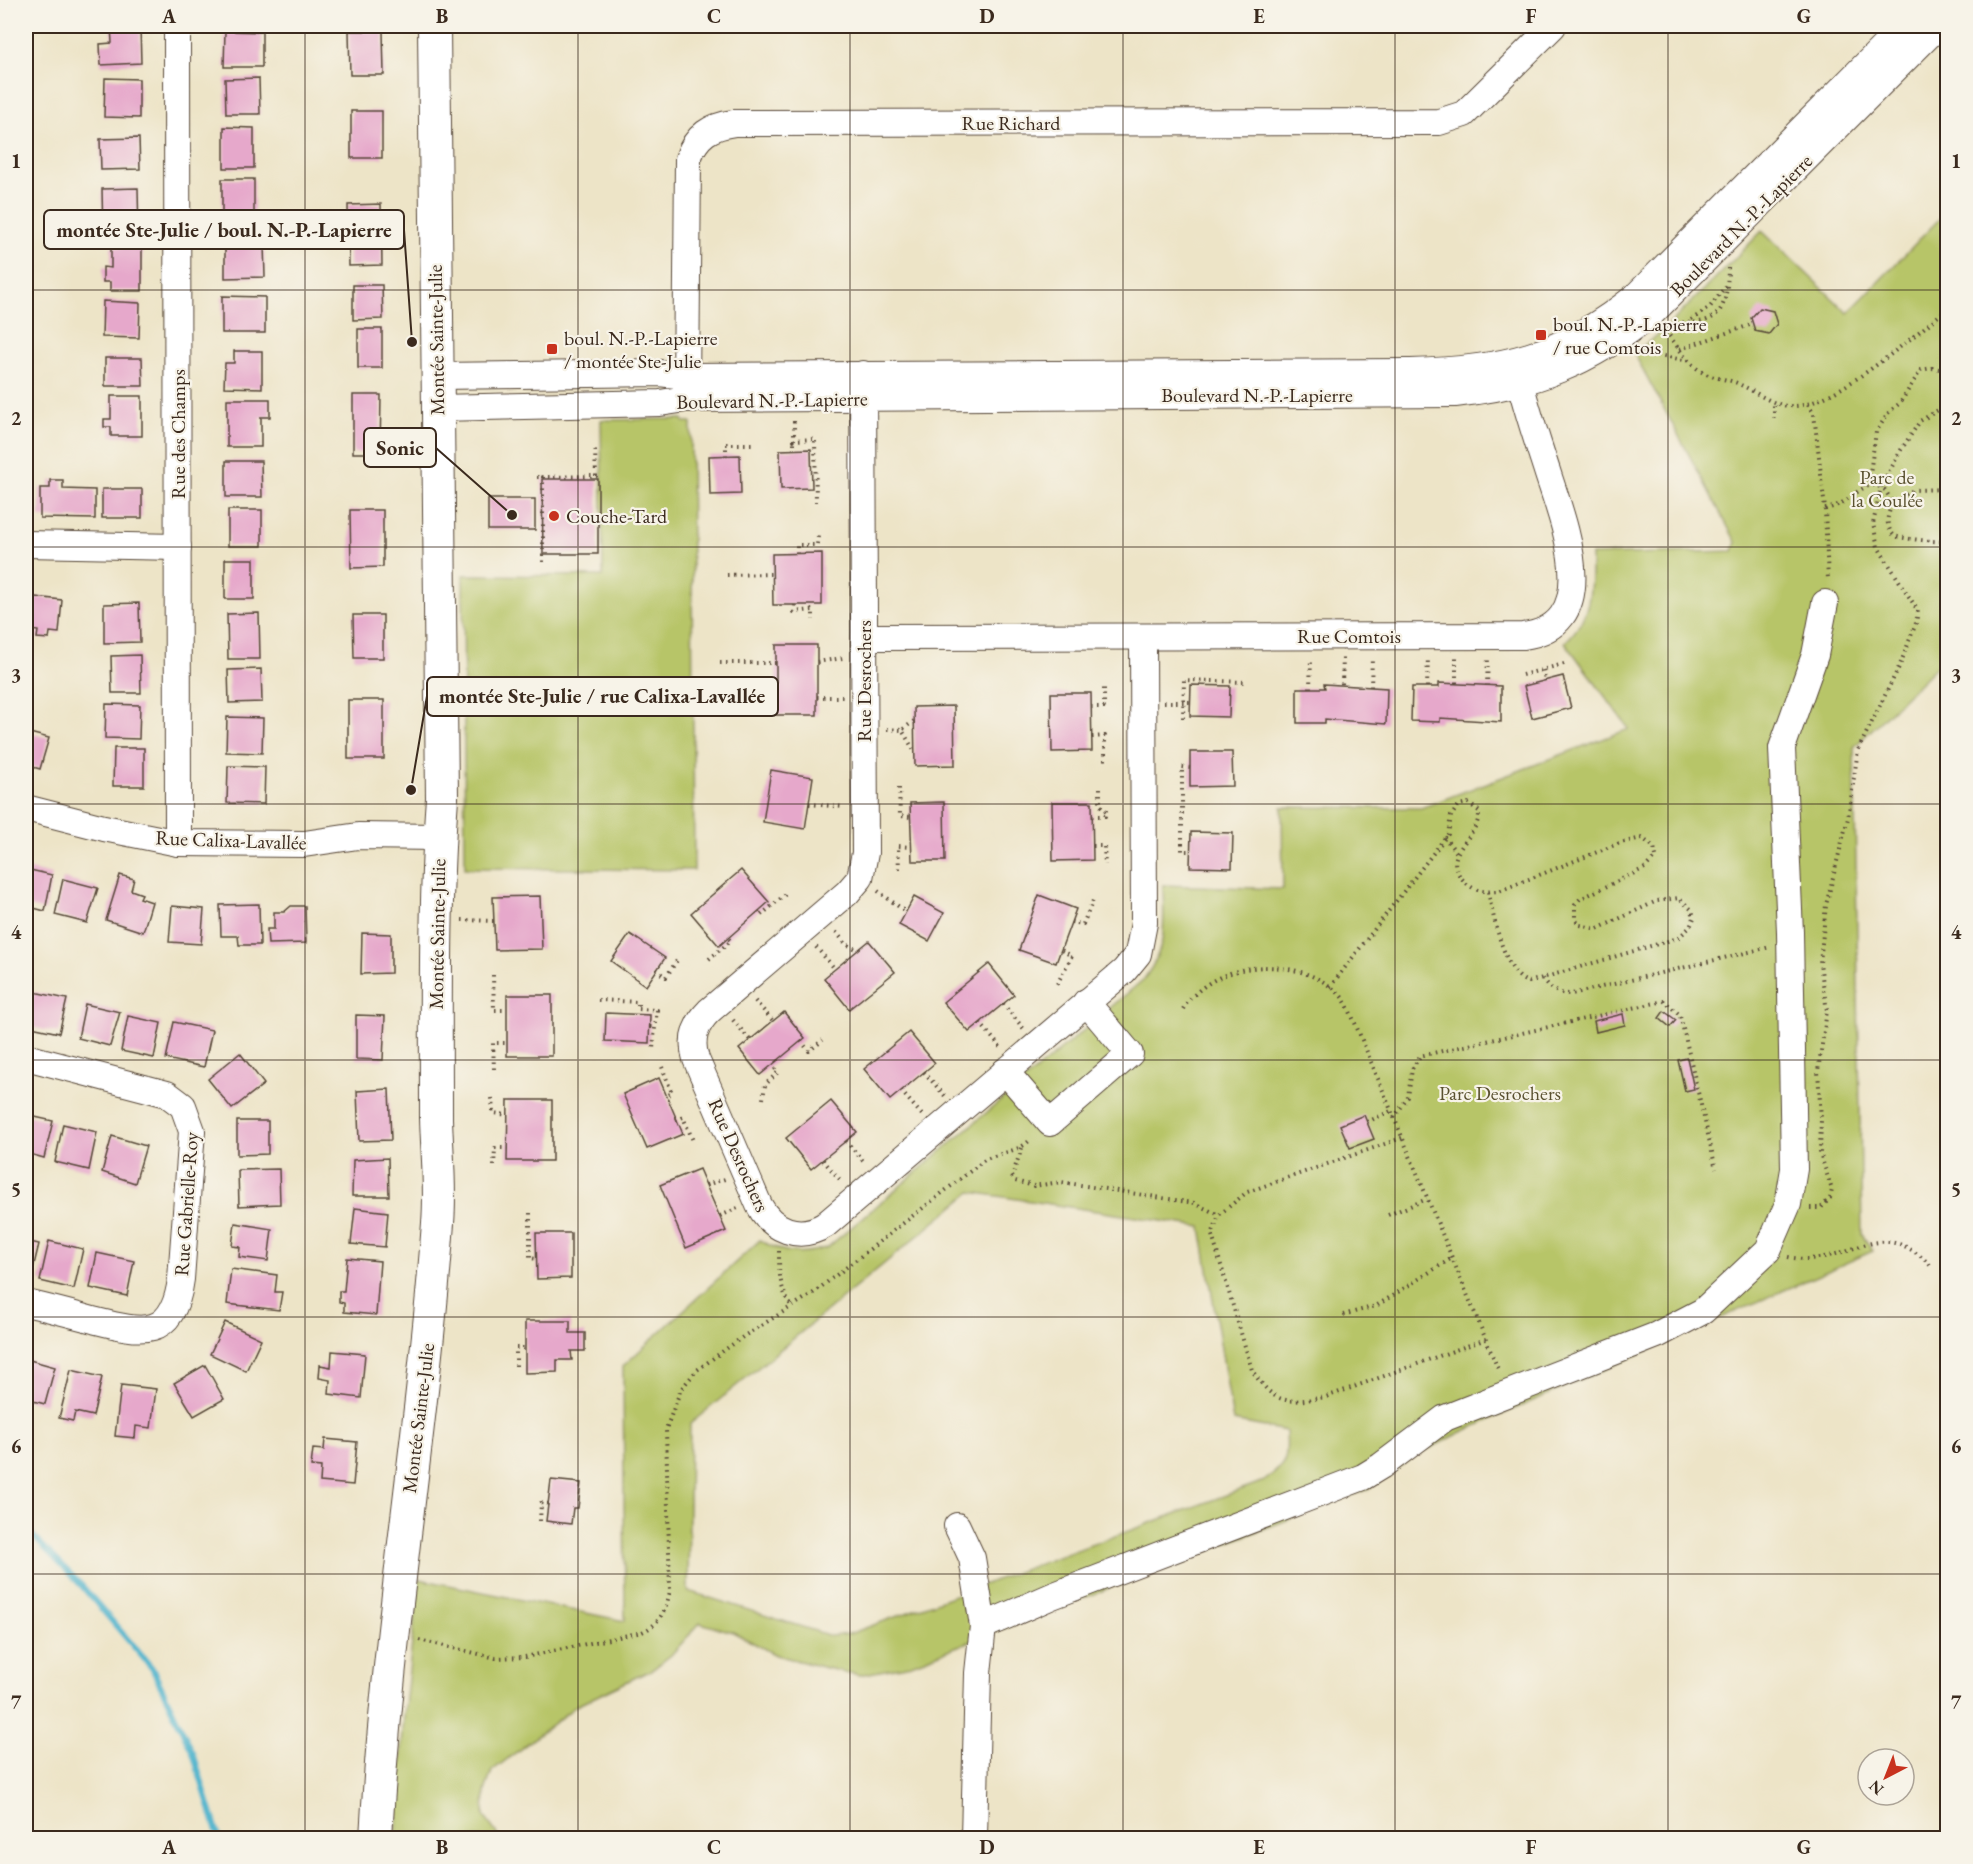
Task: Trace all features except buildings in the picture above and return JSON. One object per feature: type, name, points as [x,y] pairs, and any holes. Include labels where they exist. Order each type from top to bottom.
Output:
[{"type":"main road","name":"Montée Sainte-Julie","points":[[376,1839],[393,1634],[423,1385],[440,1197],[436,1077],[436,887],[442,794],[434,26]]},
{"type":"street","name":"Rue des Champs","points":[[177,26],[178,843]]},
{"type":"street","name":"Rue Richard","points":[[686,388],[688,159],[697,140],[714,127],[735,123],[1439,122],[1464,114],[1553,26]]},
{"type":"street","name":"Boulevard N.-P.-Lapierre","points":[[1517,372],[1543,353],[1580,336],[1636,296],[1904,26]]},
{"type":"street","name":"Boulevard N.-P.-Lapierre","points":[[438,408],[660,403],[686,388],[1462,371],[1548,375],[1587,359],[1616,342],[1651,314],[1938,26]]},
{"type":"street","name":"Rue Comtois","points":[[864,637],[1523,636],[1548,630],[1557,624],[1568,608],[1571,552],[1517,372]]},
{"type":"street","name":"Boulevard N.-P.-Lapierre","points":[[438,376],[659,373],[686,388]]},
{"type":"street","name":"Rue Desrochers","points":[[863,385],[865,853],[862,871],[847,893],[702,1017],[693,1036],[695,1055],[764,1214],[778,1227],[798,1233],[817,1230],[825,1226],[1086,1002],[1132,962],[1138,954],[1143,934],[1143,637]]},
{"type":"street","points":[[26,544],[178,547]]},
{"type":"street","points":[[983,1626],[1052,1596],[1363,1476],[1382,1466],[1445,1418],[1657,1335],[1703,1311],[1768,1250],[1788,1204],[1794,1169],[1790,942],[1782,748],[1815,655],[1825,603]]},
{"type":"street","name":"Rue Calixa-Lavallée","points":[[26,808],[104,828],[178,843],[304,843],[358,836],[439,837]]},
{"type":"street","points":[[1005,1071],[1050,1123],[1130,1054],[1086,1002]]},
{"type":"street","name":"Rue Gabrielle-Roy","points":[[26,1057],[167,1094],[183,1106],[192,1131],[181,1279],[177,1303],[170,1315],[158,1325],[135,1330],[26,1303]]},
{"type":"street","points":[[957,1526],[972,1558],[983,1626],[978,1673],[974,1839]]},
{"type":"path","points":[[1670,320],[1688,321],[1716,315],[1726,303],[1728,261]]},
{"type":"path","points":[[1688,321],[1710,307],[1726,285]]},
{"type":"path","points":[[1663,327],[1689,361],[1708,375],[1739,384],[1774,402],[1795,407],[1808,404],[1875,367],[1947,308]]},
{"type":"path","points":[[1680,349],[1753,324]]},
{"type":"path","points":[[1634,350],[1689,361]]},
{"type":"path","points":[[1825,509],[1840,506],[1864,487],[1870,473],[1873,439],[1880,423],[1900,403],[1921,370],[1932,368],[1947,370]]},
{"type":"path","points":[[1774,402],[1774,419]]},
{"type":"path","points":[[1808,404],[1814,414],[1825,509],[1829,574],[1825,603]]},
{"type":"path","points":[[1788,1204],[1821,1208],[1830,1198],[1832,1190],[1820,1153],[1821,1119],[1818,1071],[1827,1011],[1820,963],[1826,905],[1848,818],[1858,750],[1900,665],[1917,616],[1910,594],[1874,539],[1873,524],[1881,487],[1920,421],[1947,404]]},
{"type":"path","points":[[794,415],[794,450]]},
{"type":"path","points":[[794,440],[815,439],[816,502]]},
{"type":"path","points":[[726,456],[726,444],[755,444]]},
{"type":"path","points":[[537,477],[596,476],[595,450]]},
{"type":"path","points":[[543,477],[543,562]]},
{"type":"path","points":[[1864,487],[1881,487],[1889,495],[1891,505],[1887,522],[1892,533],[1897,537],[1918,538],[1936,543],[1947,542]]},
{"type":"path","points":[[1891,505],[1913,490],[1947,489]]},
{"type":"path","points":[[796,554],[796,545],[817,545],[818,536]]},
{"type":"path","points":[[537,541],[543,542]]},
{"type":"path","points":[[1947,570],[1945,581],[1947,585]]},
{"type":"path","points":[[727,575],[772,574]]},
{"type":"path","points":[[795,605],[794,612],[813,610],[813,620]]},
{"type":"path","points":[[1310,688],[1311,651]]},
{"type":"path","points":[[1342,684],[1343,651]]},
{"type":"path","points":[[1427,687],[1428,651]]},
{"type":"path","points":[[1456,651],[1456,683]]},
{"type":"path","points":[[1487,686],[1489,651]]},
{"type":"path","points":[[1371,687],[1372,652]]},
{"type":"path","points":[[817,662],[847,658]]},
{"type":"path","points":[[720,663],[776,663]]},
{"type":"path","points":[[1522,675],[1569,663]]},
{"type":"path","points":[[1543,670],[1545,680]]},
{"type":"path","points":[[1183,718],[1184,680],[1247,682]]},
{"type":"path","points":[[1091,707],[1104,707],[1104,684]]},
{"type":"path","points":[[721,694],[776,696]]},
{"type":"path","points":[[817,697],[847,697]]},
{"type":"path","points":[[1160,702],[1191,702]]},
{"type":"path","points":[[914,721],[902,730],[915,752]]},
{"type":"path","points":[[1092,737],[1105,736],[1105,761]]},
{"type":"path","points":[[1190,768],[1182,767],[1181,809],[1182,851],[1191,851]]},
{"type":"path","points":[[1092,816],[1105,816],[1106,811],[1100,805],[1100,787]]},
{"type":"path","points":[[899,788],[900,816],[911,817]]},
{"type":"path","points":[[1330,987],[1451,829],[1454,809],[1468,803],[1475,805],[1479,811],[1477,827],[1456,852],[1454,862],[1462,879],[1478,891],[1499,891],[1631,840],[1642,838],[1654,847],[1656,856],[1645,868],[1580,899],[1575,904],[1575,919],[1580,925],[1597,928],[1657,901],[1679,898],[1692,910],[1694,918],[1690,927],[1678,938],[1529,982],[1522,981],[1513,972],[1496,926],[1488,892]]},
{"type":"path","points":[[809,804],[847,808]]},
{"type":"path","points":[[1444,837],[1456,852]]},
{"type":"path","points":[[899,869],[898,846],[911,847]]},
{"type":"path","points":[[1093,846],[1104,846],[1105,865]]},
{"type":"path","points":[[758,912],[760,916],[787,893]]},
{"type":"path","points":[[1071,922],[1083,924],[1094,898]]},
{"type":"path","points":[[460,920],[494,921]]},
{"type":"path","points":[[708,959],[731,941],[728,938]]},
{"type":"path","points":[[1543,978],[1551,989],[1561,994],[1572,994],[1790,942]]},
{"type":"path","points":[[1058,984],[1072,956],[1061,950]]},
{"type":"path","points":[[656,970],[666,977],[678,959]]},
{"type":"path","points":[[1183,1009],[1188,1001],[1214,979],[1233,971],[1276,969],[1300,973],[1330,987],[1347,1005],[1498,1370]]},
{"type":"path","points":[[493,975],[494,1010],[507,1010]]},
{"type":"path","points":[[598,1000],[638,1002],[638,1009],[657,1010],[652,1027],[653,1049]]},
{"type":"path","points":[[1394,1119],[1408,1097],[1412,1069],[1420,1056],[1664,1001],[1680,1015],[1716,1168]]},
{"type":"path","points":[[801,1041],[809,1051],[823,1040]]},
{"type":"path","points":[[494,1069],[493,1043],[507,1043]]},
{"type":"path","points":[[763,1099],[765,1085],[778,1072],[772,1065]]},
{"type":"path","points":[[662,1068],[672,1094],[666,1096]]},
{"type":"path","points":[[492,1098],[493,1113],[508,1114]]},
{"type":"path","points":[[1367,1122],[1391,1111]]},
{"type":"path","points":[[676,1120],[683,1117],[694,1143]]},
{"type":"path","points":[[1402,1137],[1247,1192],[1218,1215],[1212,1235],[1252,1370],[1263,1387],[1282,1401],[1294,1402],[1326,1397],[1486,1339]]},
{"type":"path","points":[[1029,1141],[1022,1148],[1012,1176],[1015,1181],[1022,1184],[1034,1186],[1061,1182],[1194,1203],[1218,1215]]},
{"type":"path","points":[[1364,1142],[1366,1150]]},
{"type":"path","points":[[494,1166],[495,1148],[508,1148]]},
{"type":"path","points":[[393,1634],[496,1658],[525,1658],[642,1632],[653,1627],[667,1607],[670,1591],[666,1429],[681,1389],[697,1370],[744,1336],[812,1294],[986,1159],[1022,1148]]},
{"type":"path","points":[[706,1185],[729,1178]]},
{"type":"path","points":[[1388,1215],[1427,1199]]},
{"type":"path","points":[[720,1216],[741,1206]]},
{"type":"path","points":[[530,1214],[530,1258],[537,1258]]},
{"type":"path","points":[[1768,1250],[1791,1258],[1832,1257],[1876,1240],[1904,1245],[1917,1252],[1930,1265]]},
{"type":"path","points":[[779,1247],[778,1275],[792,1307]]},
{"type":"path","points":[[1343,1315],[1376,1306],[1452,1258]]},
{"type":"path","points":[[516,1366],[516,1348],[525,1348]]},
{"type":"path","points":[[540,1521],[541,1503],[549,1504]]},
{"type":"green space","name":"Parc Desrochers","points":[[1947,211],[1947,656],[1854,747],[1862,1235],[1873,1251],[1462,1432],[1418,1454],[1368,1489],[906,1666],[859,1675],[776,1655],[733,1632],[700,1623],[671,1655],[653,1669],[576,1706],[492,1771],[485,1791],[484,1816],[500,1838],[396,1838],[404,1716],[419,1579],[625,1621],[623,1366],[760,1240],[776,1248],[793,1252],[810,1252],[828,1247],[1144,979],[1161,945],[1164,923],[1163,885],[1283,889],[1282,807],[1421,808],[1629,729],[1565,642],[1574,633],[1585,613],[1590,591],[1591,555],[1733,551],[1736,542],[1634,353],[1664,330],[1762,231],[1848,313]],"holes":[[[971,1192],[1201,1227],[1233,1421],[1286,1431],[1287,1448],[1282,1465],[1264,1481],[849,1634],[831,1636],[688,1591],[690,1424]]]},
{"type":"green space","points":[[683,419],[684,422],[691,422],[694,870],[465,868],[463,575],[603,576],[601,420]]},
{"type":"waterway","points":[[26,1529],[82,1586],[152,1668],[193,1753],[219,1838]]},
{"type":"place","name":"boul. N.-P.-Lapierre / rue Comtois","points":[[1541,335]]},
{"type":"place","name":"montée Ste-Julie / boul. N.-P.-Lapierre","points":[[412,342]]},
{"type":"place","name":"boul. N.-P.-Lapierre / montée Ste-Julie","points":[[552,349]]},
{"type":"place","name":"Sonic","points":[[512,515]]},
{"type":"place","name":"Couche-Tard","points":[[554,516]]},
{"type":"place","name":"montée Ste-Julie / rue Calixa-Lavallée","points":[[411,790]]},
{"type":"park label","name":"Parc de la Coulée","points":[[1887,488]]}]
